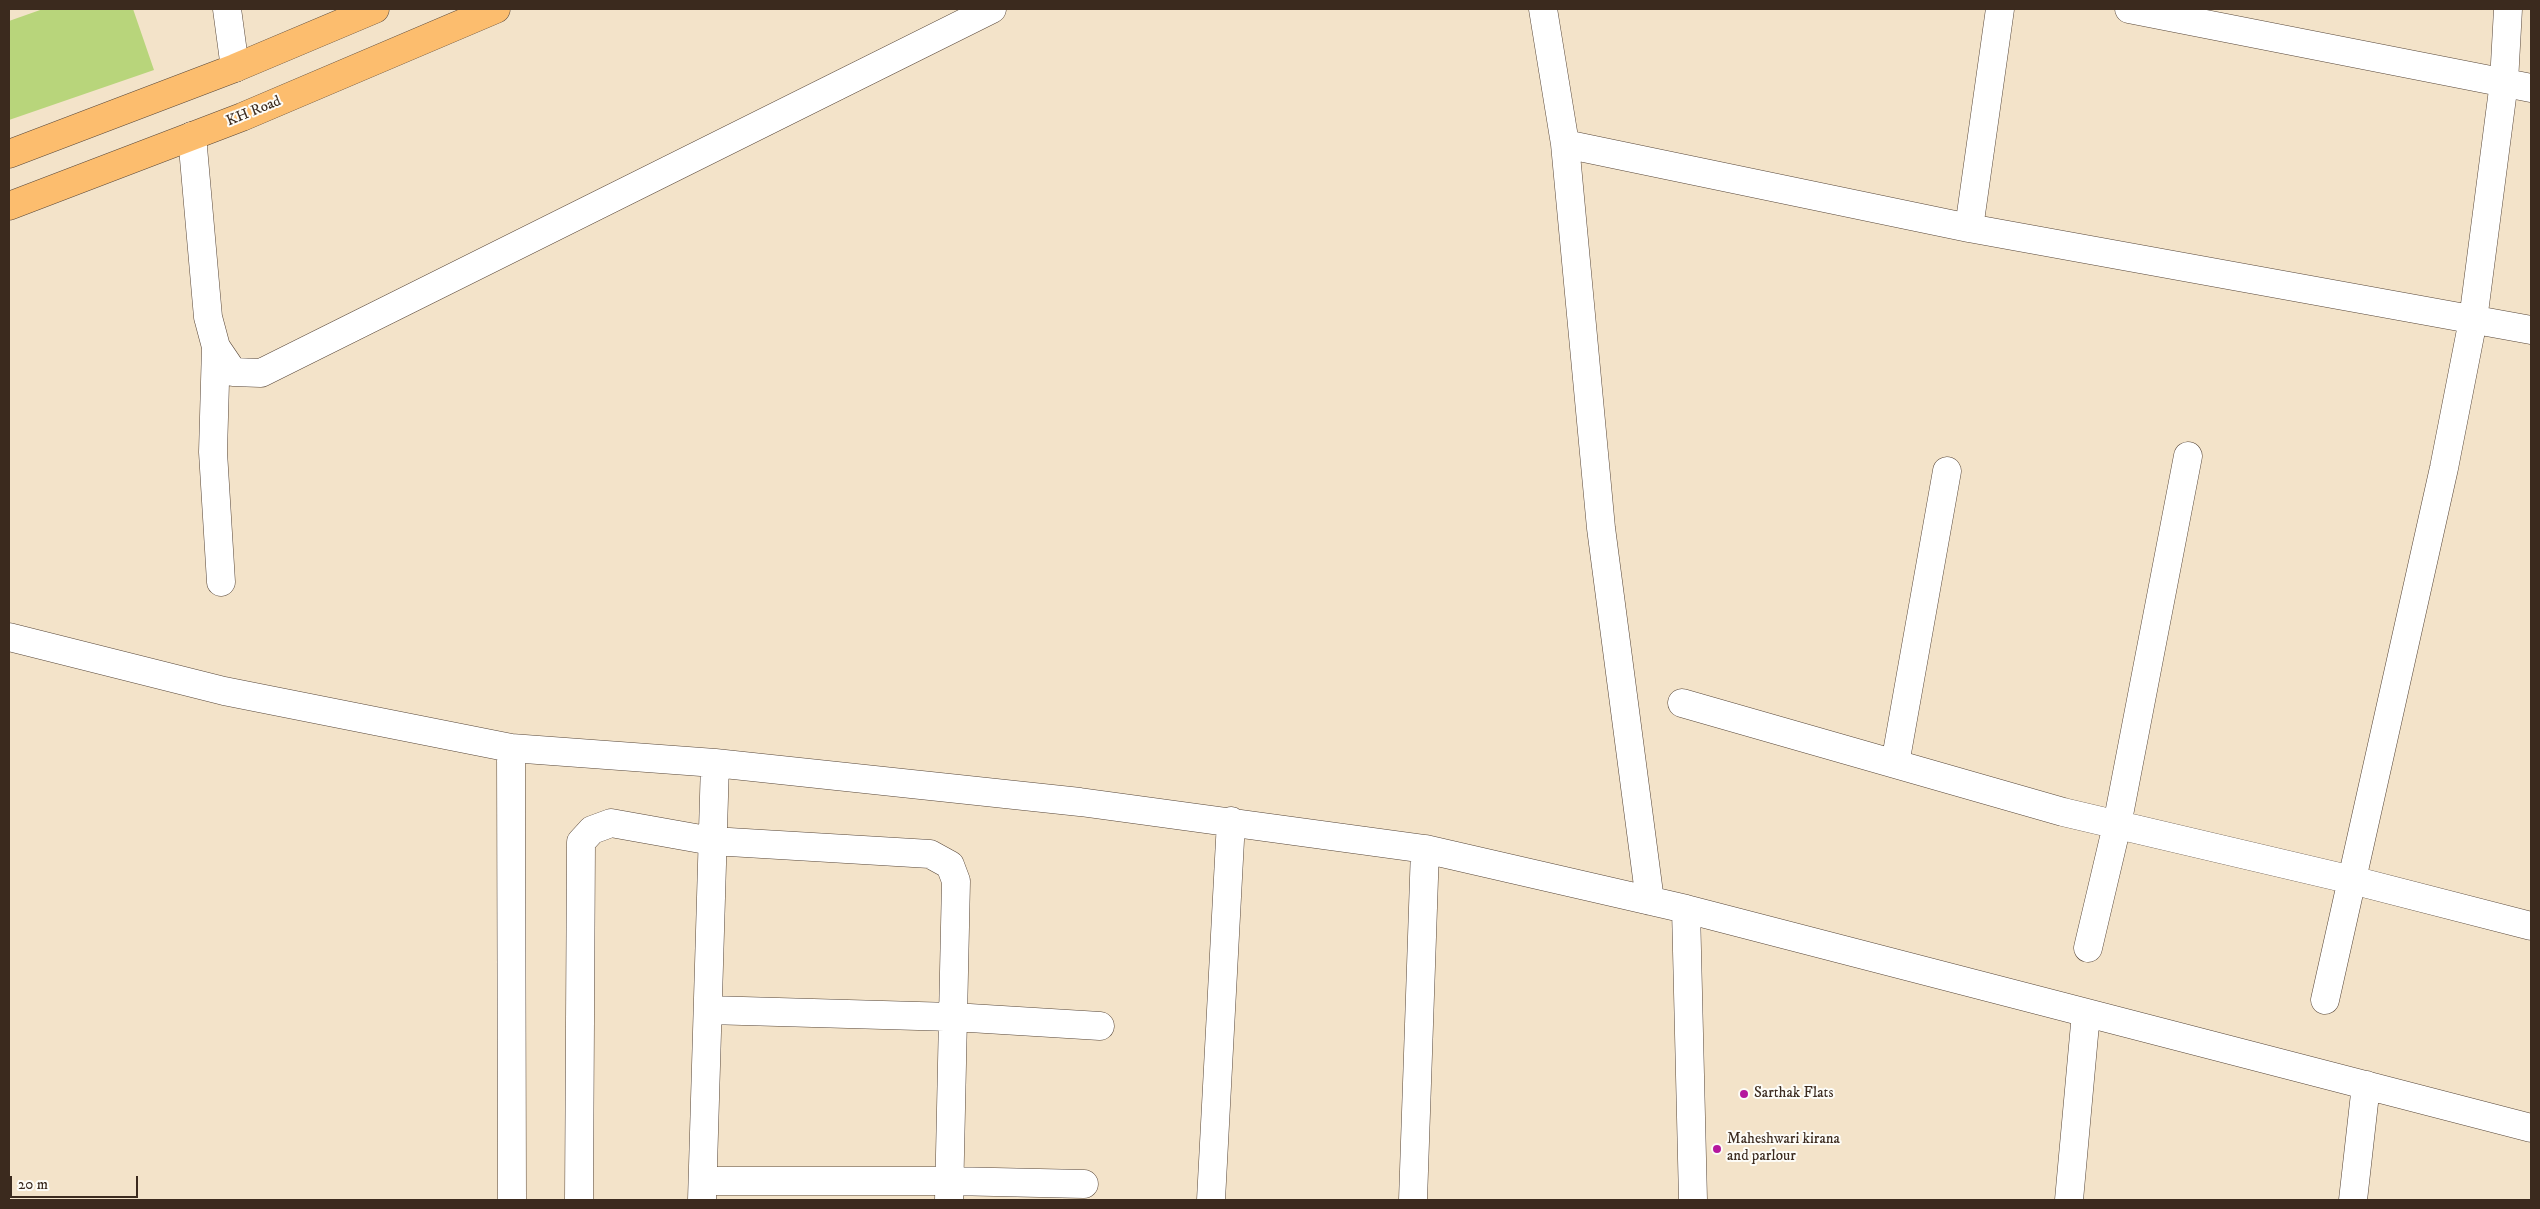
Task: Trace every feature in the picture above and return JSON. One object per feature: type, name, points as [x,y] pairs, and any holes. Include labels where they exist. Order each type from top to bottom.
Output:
[{"type":"main road","points":[[9,154],[235,68],[375,9]]},
{"type":"main road","name":"KH Road","points":[[9,206],[242,117],[496,9]]},
{"type":"street","points":[[227,9],[235,68]]},
{"type":"street","points":[[216,347],[233,372],[261,372],[270,369],[992,9]]},
{"type":"street","points":[[1543,9],[1565,144],[1601,528],[1650,901]]},
{"type":"street","points":[[1969,228],[2000,9]]},
{"type":"street","points":[[2129,9],[2531,88]]},
{"type":"street","points":[[2325,1000],[2444,468],[2473,320],[2504,82],[2508,9]]},
{"type":"street","points":[[192,136],[208,317],[216,347],[213,452],[221,582]]},
{"type":"street","points":[[1565,144],[1969,228],[2531,330]]},
{"type":"street","points":[[2088,948],[2117,825],[2188,456]]},
{"type":"street","points":[[1895,764],[1948,471]]},
{"type":"street","points":[[9,637],[224,691],[511,748],[715,763],[1080,802],[1231,821],[1425,849],[1686,910],[2531,1128]]},
{"type":"street","points":[[1682,703],[2063,812],[2352,880],[2531,926]]},
{"type":"street","points":[[511,748],[512,1200]]},
{"type":"street","points":[[715,763],[702,1191],[949,1190],[1084,1184]]},
{"type":"street","points":[[1211,1200],[1231,821]]},
{"type":"street","points":[[579,1200],[580,842],[592,830],[611,823],[712,841],[930,854],[950,866],[956,881],[949,1190]]},
{"type":"street","points":[[1413,1200],[1425,849]]},
{"type":"street","points":[[1686,910],[1693,1200]]},
{"type":"street","points":[[708,1010],[953,1017],[1100,1026]]},
{"type":"street","points":[[2068,1200],[2086,1013]]},
{"type":"street","points":[[2353,1200],[2366,1085]]},
{"type":"green space","points":[[43,9],[133,9],[154,70],[9,120],[9,21]]},
{"type":"place","name":"Sarthak Flats","points":[[1744,1094]]},
{"type":"place","name":"Maheshwari kirana and parlour","points":[[1717,1149]]}]
